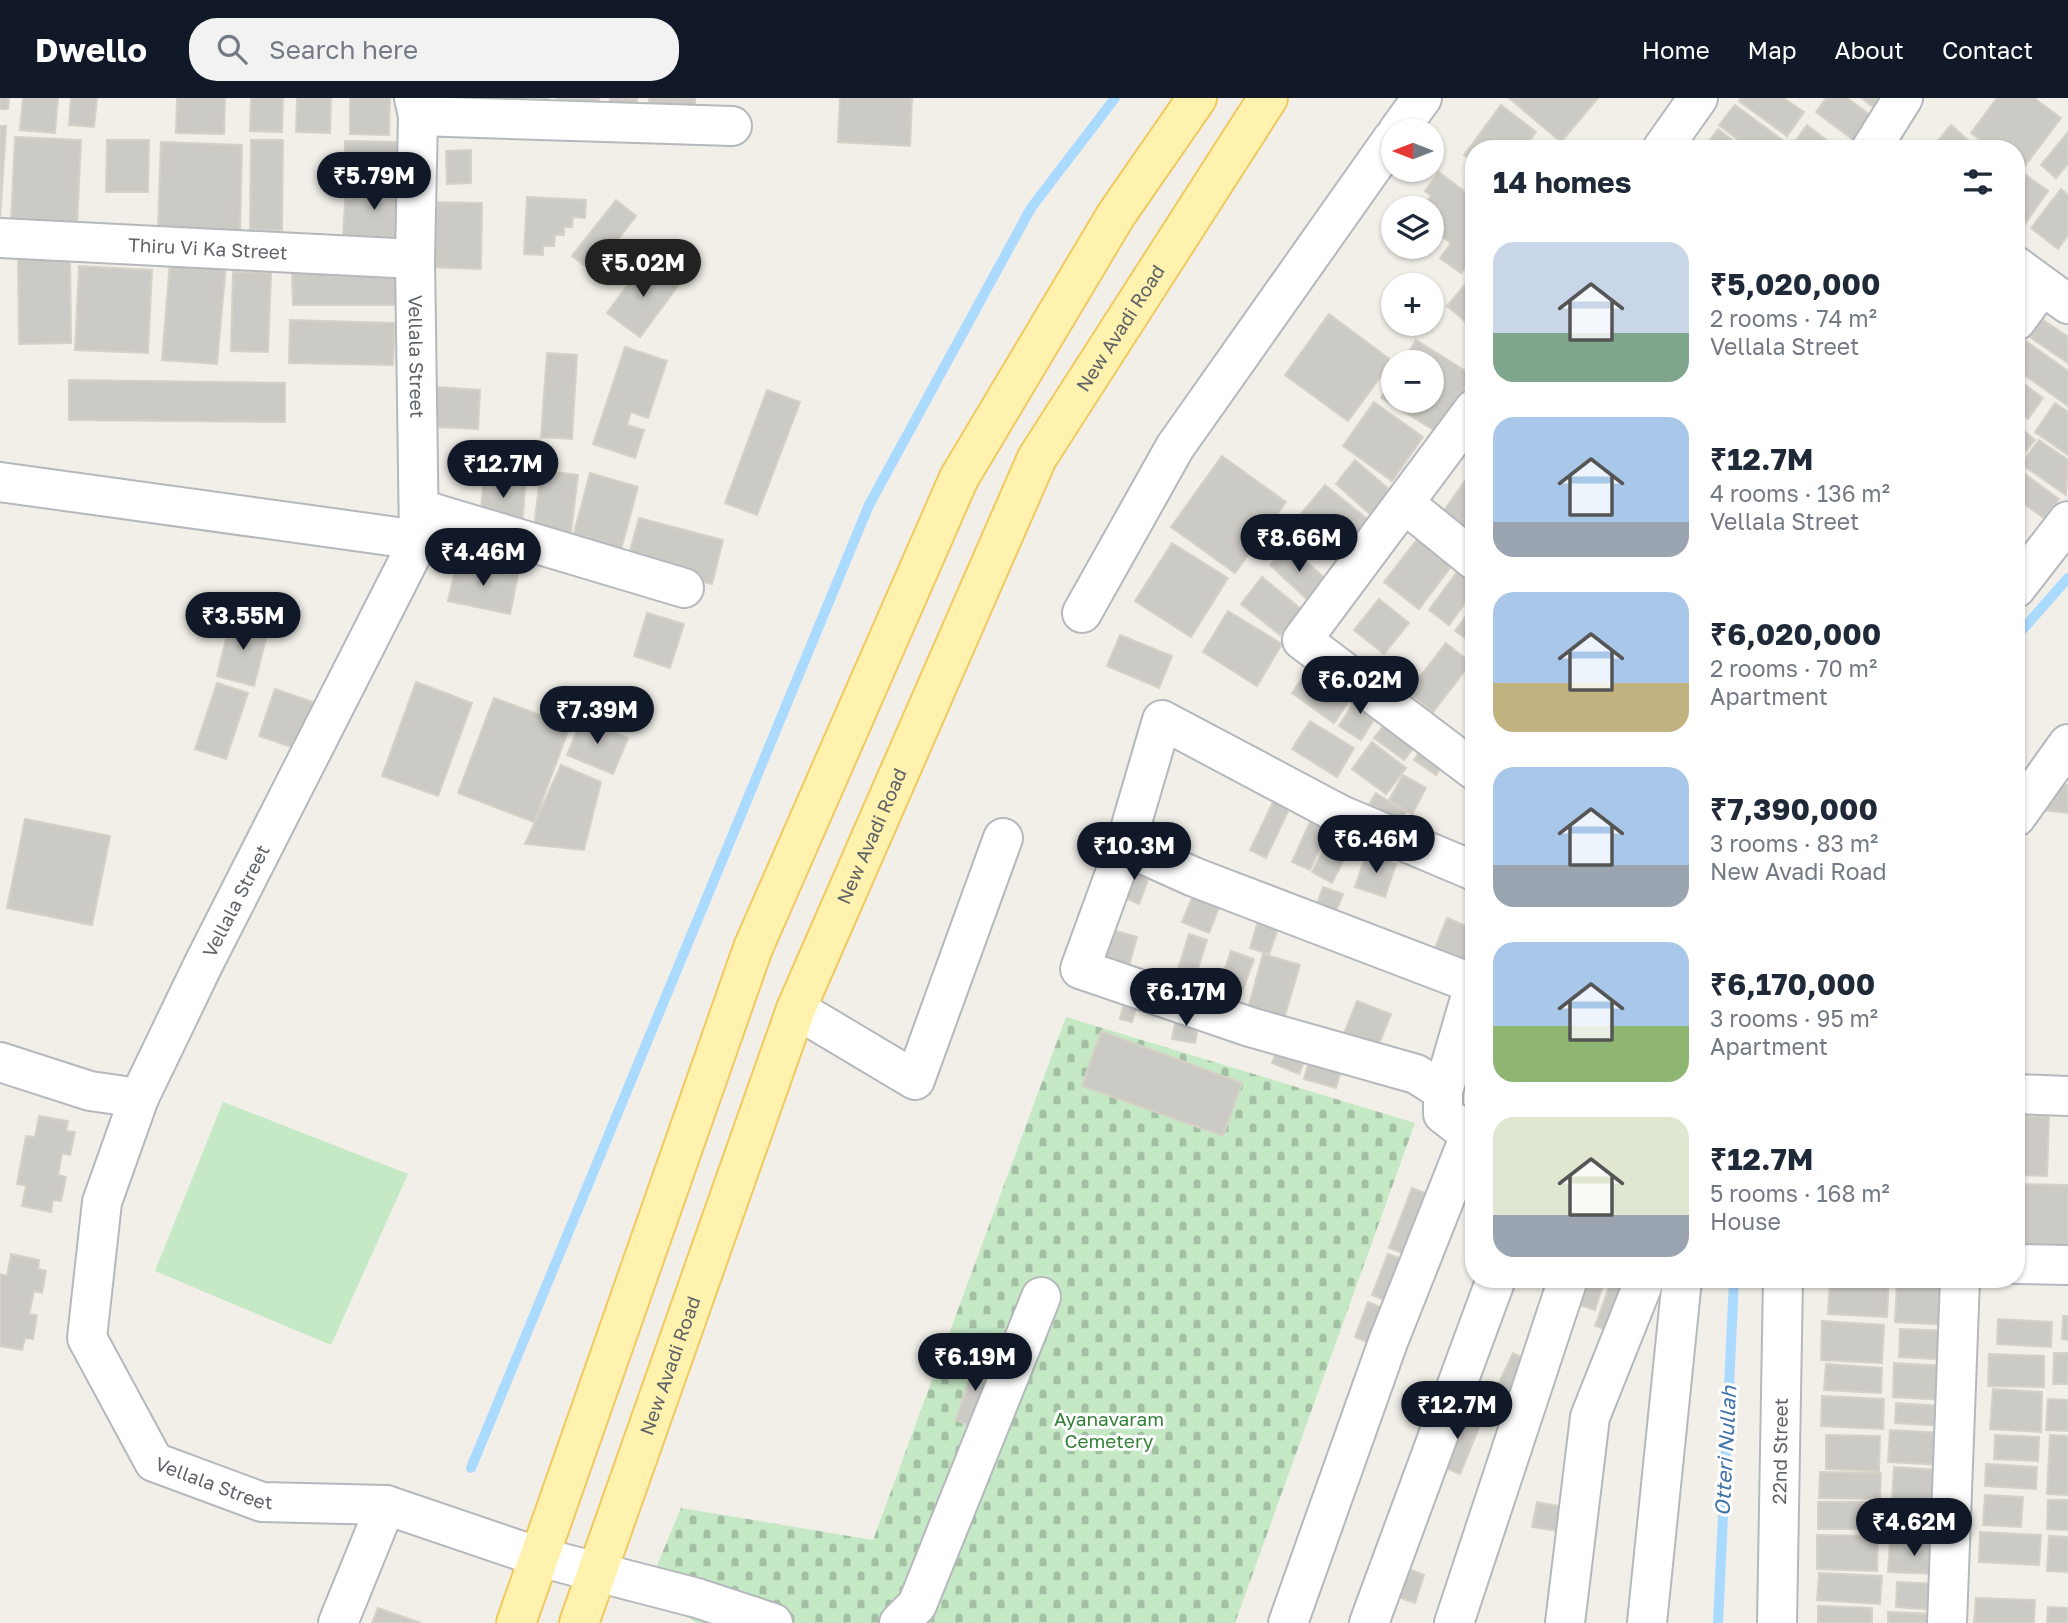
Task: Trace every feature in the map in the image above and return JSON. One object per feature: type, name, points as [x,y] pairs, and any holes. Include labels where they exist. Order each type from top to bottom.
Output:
[{"type":"main road","points":[[516,1623],[753,948],[959,478],[1115,215],[1197,98]]},
{"type":"main road","name":"New Avadi Road","points":[[579,1623],[796,1009],[1037,458],[1268,98]]},
{"type":"street","points":[[1407,119],[1422,98]]},
{"type":"street","points":[[1668,140],[1698,98]]},
{"type":"street","points":[[1877,140],[1903,98]]},
{"type":"street","name":"Vellala Street","points":[[416,107],[419,524],[139,1098],[102,1202],[87,1338],[154,1462],[262,1502],[386,1505],[539,1557],[697,1598],[773,1623]]},
{"type":"street","points":[[416,107],[732,126]]},
{"type":"street","points":[[1082,613],[1175,447],[1381,155]]},
{"type":"street","name":"Thiru Vi Ka Street","points":[[0,237],[415,259]]},
{"type":"street","points":[[2025,309],[2042,286]]},
{"type":"street","points":[[1465,421],[1302,640],[1465,763]]},
{"type":"street","points":[[0,482],[419,524],[684,587]]},
{"type":"street","points":[[1405,504],[1465,553]]},
{"type":"street","points":[[2025,576],[2068,521]]},
{"type":"street","points":[[1443,1091],[1416,1074],[1250,1027],[1080,969],[1125,846],[1162,720],[1341,815],[1465,867]]},
{"type":"street","points":[[2025,804],[2068,744]]},
{"type":"street","points":[[796,1009],[915,1080],[1003,838]]},
{"type":"street","points":[[1125,846],[1194,877],[1465,982]]},
{"type":"street","points":[[1465,1016],[1443,1091],[1443,1114],[1465,1132]]},
{"type":"street","points":[[0,1062],[90,1091],[139,1098]]},
{"type":"street","points":[[2025,1094],[2068,1096]]},
{"type":"street","points":[[1288,1623],[1388,1342],[1465,1152]]},
{"type":"street","points":[[2025,1264],[2068,1265]]},
{"type":"street","points":[[1369,1623],[1493,1288]]},
{"type":"street","points":[[1454,1623],[1565,1288]]},
{"type":"street","points":[[1565,1623],[1590,1418],[1641,1288]]},
{"type":"street","points":[[1647,1623],[1681,1288]]},
{"type":"street","name":"22nd Street","points":[[1777,1623],[1783,1288]]},
{"type":"street","points":[[1947,1623],[1960,1288]]},
{"type":"street","points":[[899,1623],[917,1605],[1041,1297]]},
{"type":"street","points":[[338,1623],[386,1505]]},
{"type":"green space","name":"Ayanavaram Cemetery","points":[[1066,1017],[1415,1123],[1235,1623],[697,1623],[646,1592],[681,1508],[873,1540]]},
{"type":"green space","points":[[223,1102],[408,1174],[331,1345],[155,1271]]},
{"type":"building","points":[[0,98],[9,98],[8,109],[0,109]]},
{"type":"building","points":[[23,98],[58,98],[55,133],[20,130]]},
{"type":"building","points":[[71,98],[97,98],[94,127],[69,125]]},
{"type":"building","points":[[177,98],[225,98],[224,134],[176,133]]},
{"type":"building","points":[[251,98],[283,98],[282,132],[250,131]]},
{"type":"building","points":[[297,98],[331,98],[330,133],[296,132]]},
{"type":"building","points":[[350,98],[390,98],[389,135],[350,134]]},
{"type":"building","points":[[502,98],[548,98],[547,112],[502,109]]},
{"type":"building","points":[[557,98],[599,98],[599,113],[556,111]]},
{"type":"building","points":[[610,98],[637,98],[636,115],[609,114]]},
{"type":"building","points":[[649,98],[695,98],[695,120],[649,119]]},
{"type":"building","points":[[840,98],[912,98],[910,146],[838,142]]},
{"type":"building","points":[[1509,98],[1598,98],[1563,140],[1559,140]]},
{"type":"building","points":[[1741,98],[1783,98],[1804,112],[1787,136],[1739,101]]},
{"type":"building","points":[[1826,98],[1847,98],[1878,121],[1864,140],[1853,140],[1816,112]]},
{"type":"building","points":[[1862,98],[1891,98],[1880,113]]},
{"type":"building","points":[[1997,98],[2034,98],[2061,118],[2025,166],[2025,140],[1980,140],[1971,133]]},
{"type":"building","points":[[1501,105],[1536,132],[1530,140],[1475,140]]},
{"type":"building","points":[[1735,105],[1782,140],[1738,140],[1719,125]]},
{"type":"building","points":[[1807,125],[1826,140],[1796,140]]},
{"type":"building","points":[[1951,125],[1968,140],[1938,140]]},
{"type":"building","points":[[0,126],[6,126],[0,219]]},
{"type":"building","points":[[1718,129],[1732,140],[1710,140]]},
{"type":"building","points":[[2068,132],[2068,164],[2056,178],[2041,165]]},
{"type":"building","points":[[15,137],[81,140],[77,226],[11,223]]},
{"type":"building","points":[[107,140],[149,140],[148,192],[106,192]]},
{"type":"building","points":[[251,140],[283,140],[282,230],[250,230]]},
{"type":"building","points":[[345,141],[403,142],[402,180],[345,180]]},
{"type":"building","points":[[161,142],[242,145],[240,231],[158,228]]},
{"type":"building","points":[[471,150],[471,183],[447,184],[446,151]]},
{"type":"building","points":[[1444,176],[1465,192],[1465,268],[1461,273],[1441,259],[1444,259],[1444,253],[1451,243],[1444,238],[1444,196],[1431,196],[1425,191],[1432,182],[1444,182]]},
{"type":"building","points":[[2025,176],[2048,191],[2025,224]]},
{"type":"building","points":[[346,186],[406,190],[403,239],[343,235]]},
{"type":"building","points":[[2061,189],[2068,195],[2068,235],[2058,249],[2031,228]]},
{"type":"building","points":[[527,197],[586,200],[585,218],[573,217],[572,227],[564,227],[564,235],[555,235],[554,246],[543,246],[543,255],[524,254]]},
{"type":"building","points":[[616,200],[636,216],[593,272],[572,256]]},
{"type":"building","points":[[424,202],[482,203],[481,269],[423,267]]},
{"type":"building","points":[[70,258],[71,343],[19,344],[18,259]]},
{"type":"building","points":[[170,261],[226,265],[217,364],[162,360]]},
{"type":"building","points":[[645,261],[678,286],[640,337],[607,313]]},
{"type":"building","points":[[79,266],[152,270],[148,353],[75,350]]},
{"type":"building","points":[[233,272],[271,273],[268,352],[231,351]]},
{"type":"building","points":[[292,273],[408,273],[409,305],[293,305]]},
{"type":"building","points":[[1465,285],[1465,321],[1447,306]]},
{"type":"building","points":[[1329,314],[1381,353],[1381,376],[1348,421],[1285,375]]},
{"type":"building","points":[[2039,317],[2068,337],[2068,363],[2027,335]]},
{"type":"building","points":[[290,320],[395,323],[393,365],[289,363]]},
{"type":"building","points":[[1416,340],[1432,350],[1410,350]]},
{"type":"building","points":[[2025,340],[2068,371],[2068,406],[2025,375]]},
{"type":"building","points":[[625,347],[667,361],[648,418],[631,412],[627,425],[644,430],[635,458],[593,444]]},
{"type":"building","points":[[547,353],[577,355],[572,439],[541,437]]},
{"type":"building","points":[[1444,358],[1465,371],[1465,386],[1437,432],[1406,413],[1444,413]]},
{"type":"building","points":[[69,380],[285,383],[285,422],[69,420]]},
{"type":"building","points":[[2025,385],[2043,398],[2028,419],[2025,417]]},
{"type":"building","points":[[437,387],[480,390],[478,429],[435,427]]},
{"type":"building","points":[[767,390],[800,402],[757,515],[725,503]]},
{"type":"building","points":[[1374,402],[1381,407],[1381,413],[1389,413],[1423,437],[1392,481],[1343,446]]},
{"type":"building","points":[[2055,403],[2068,412],[2068,455],[2035,432]]},
{"type":"building","points":[[2025,432],[2035,440],[2025,452]]},
{"type":"building","points":[[2039,440],[2068,460],[2066,495],[2025,467],[2025,459]]},
{"type":"building","points":[[1222,456],[1286,502],[1235,573],[1171,527]]},
{"type":"building","points":[[1355,460],[1391,491],[1371,515],[1336,484]]},
{"type":"building","points":[[541,470],[578,475],[570,540],[533,535]]},
{"type":"building","points":[[484,472],[526,476],[522,527],[480,524]]},
{"type":"building","points":[[590,473],[638,487],[619,557],[571,544]]},
{"type":"building","points":[[2025,474],[2059,499],[2045,519],[2025,505]]},
{"type":"building","points":[[1465,481],[1465,531],[1441,515]]},
{"type":"building","points":[[1325,485],[1371,522],[1346,552],[1300,515]]},
{"type":"building","points":[[639,518],[723,540],[712,584],[627,562]]},
{"type":"building","points":[[1423,532],[1457,559],[1419,609],[1384,582]]},
{"type":"building","points":[[1172,543],[1228,578],[1191,637],[1135,601]]},
{"type":"building","points":[[1288,545],[1329,582],[1310,602],[1270,565]]},
{"type":"building","points":[[1465,561],[1465,603],[1449,625],[1429,610]]},
{"type":"building","points":[[457,562],[518,575],[510,614],[448,601]]},
{"type":"building","points":[[1262,577],[1301,609],[1280,635],[1241,604]]},
{"type":"building","points":[[1379,599],[1409,623],[1384,654],[1354,630]]},
{"type":"building","points":[[1228,611],[1282,644],[1257,686],[1203,652]]},
{"type":"building","points":[[647,613],[684,624],[670,668],[634,656]]},
{"type":"building","points":[[1465,617],[1465,638],[1455,631]]},
{"type":"building","points":[[231,618],[269,627],[254,686],[217,676]]},
{"type":"building","points":[[1120,635],[1172,656],[1159,688],[1107,666]]},
{"type":"building","points":[[1446,643],[1465,658],[1465,671],[1433,712],[1408,692]]},
{"type":"building","points":[[1315,659],[1357,689],[1334,723],[1292,693]]},
{"type":"building","points":[[416,682],[472,703],[438,796],[382,776]]},
{"type":"building","points":[[217,683],[248,693],[226,759],[195,749]]},
{"type":"building","points":[[275,689],[324,706],[309,753],[259,736]]},
{"type":"building","points":[[1360,693],[1382,707],[1361,740],[1339,726]]},
{"type":"building","points":[[494,698],[570,726],[534,822],[458,793]]},
{"type":"building","points":[[1392,715],[1422,738],[1404,760],[1374,738]]},
{"type":"building","points":[[582,719],[628,738],[613,774],[567,755]]},
{"type":"building","points":[[1310,721],[1354,748],[1337,777],[1292,749]]},
{"type":"building","points":[[1426,741],[1448,756],[1436,775],[1414,760]]},
{"type":"building","points":[[1372,742],[1406,768],[1386,794],[1352,769]]},
{"type":"building","points":[[561,765],[601,782],[584,850],[525,844]]},
{"type":"building","points":[[1403,775],[1426,788],[1412,814],[1389,800]]},
{"type":"building","points":[[2059,784],[2068,785],[2068,813],[2041,810]]},
{"type":"building","points":[[1376,793],[1406,812],[1393,832],[1364,813]]},
{"type":"building","points":[[1275,798],[1291,805],[1266,858],[1250,850]]},
{"type":"building","points":[[25,819],[110,836],[92,925],[7,908]]},
{"type":"building","points":[[1310,822],[1328,830],[1310,870],[1292,862]]},
{"type":"building","points":[[1330,835],[1351,846],[1332,883],[1312,872]]},
{"type":"building","points":[[1366,854],[1396,864],[1385,897],[1355,887]]},
{"type":"building","points":[[1128,860],[1152,869],[1139,904],[1115,894]]},
{"type":"building","points":[[1197,886],[1223,897],[1209,933],[1182,922]]},
{"type":"building","points":[[1323,887],[1343,894],[1330,926],[1312,919]]},
{"type":"building","points":[[1261,911],[1282,918],[1269,954],[1250,948]]},
{"type":"building","points":[[1447,918],[1465,925],[1465,963],[1434,951]]},
{"type":"building","points":[[1109,929],[1137,937],[1125,980],[1098,972]]},
{"type":"building","points":[[1189,934],[1207,940],[1192,988],[1174,982]]},
{"type":"building","points":[[1231,951],[1254,959],[1236,1009],[1214,1000]]},
{"type":"building","points":[[1263,954],[1300,965],[1283,1022],[1247,1012]]},
{"type":"building","points":[[1127,991],[1140,994],[1132,1022],[1120,1019]]},
{"type":"building","points":[[1357,1001],[1391,1014],[1375,1054],[1341,1041]]},
{"type":"building","points":[[1177,1012],[1200,1016],[1195,1043],[1172,1039]]},
{"type":"building","points":[[1101,1031],[1242,1083],[1223,1136],[1082,1086]]},
{"type":"building","points":[[1281,1041],[1308,1052],[1299,1074],[1272,1063]]},
{"type":"building","points":[[1312,1050],[1344,1059],[1336,1088],[1304,1079]]},
{"type":"building","points":[[39,1116],[68,1121],[66,1131],[75,1132],[70,1155],[62,1153],[58,1175],[66,1177],[61,1201],[53,1200],[51,1212],[22,1206],[26,1186],[17,1184],[26,1136],[35,1137]]},
{"type":"building","points":[[2025,1116],[2049,1117],[2047,1176],[2025,1175]]},
{"type":"building","points":[[2025,1184],[2068,1185],[2068,1250],[2025,1248]]},
{"type":"building","points":[[1412,1188],[1425,1193],[1419,1208],[1431,1212],[1405,1254],[1389,1248]]},
{"type":"building","points":[[11,1254],[39,1260],[38,1269],[46,1271],[42,1293],[34,1291],[29,1314],[37,1315],[33,1339],[25,1338],[22,1350],[0,1346],[0,1274],[7,1276]]},
{"type":"building","points":[[1388,1254],[1412,1263],[1396,1305],[1372,1295]]},
{"type":"building","points":[[1578,1288],[1602,1288],[1595,1310],[1573,1303]]},
{"type":"building","points":[[1609,1288],[1635,1288],[1619,1334],[1595,1326]]},
{"type":"building","points":[[1829,1288],[1889,1288],[1887,1317],[1828,1314]]},
{"type":"building","points":[[1897,1288],[1953,1288],[1951,1325],[1895,1322]]},
{"type":"building","points":[[1368,1302],[1395,1313],[1381,1348],[1355,1337]]},
{"type":"building","points":[[2063,1316],[2068,1316],[2068,1340],[2062,1339]]},
{"type":"building","points":[[1998,1319],[2052,1322],[2051,1347],[1997,1344]]},
{"type":"building","points":[[1822,1321],[1884,1325],[1882,1363],[1821,1360]]},
{"type":"building","points":[[1900,1329],[1951,1331],[1950,1360],[1899,1357]]},
{"type":"building","points":[[1513,1353],[1535,1364],[1516,1402],[1495,1391]]},
{"type":"building","points":[[2054,1353],[2068,1353],[2068,1384],[2053,1384]]},
{"type":"building","points":[[1989,1354],[2044,1356],[2044,1387],[1988,1386]]},
{"type":"building","points":[[976,1358],[995,1369],[973,1427],[956,1420]]},
{"type":"building","points":[[1894,1363],[1948,1366],[1946,1400],[1893,1397]]},
{"type":"building","points":[[1826,1364],[1882,1368],[1881,1393],[1824,1390]]},
{"type":"building","points":[[1993,1389],[2042,1392],[2041,1432],[1990,1429]]},
{"type":"building","points":[[1822,1396],[1884,1399],[1883,1429],[1821,1426]]},
{"type":"building","points":[[2048,1399],[2068,1400],[2068,1431],[2046,1430]]},
{"type":"building","points":[[1896,1403],[1943,1406],[1942,1426],[1895,1423]]},
{"type":"building","points":[[1455,1408],[1482,1420],[1460,1474],[1433,1463]]},
{"type":"building","points":[[1890,1430],[1945,1433],[1944,1465],[1888,1462]]},
{"type":"building","points":[[1826,1435],[1880,1436],[1879,1471],[1826,1469]]},
{"type":"building","points":[[1995,1435],[2039,1437],[2038,1461],[1994,1459]]},
{"type":"building","points":[[2050,1435],[2068,1436],[2068,1495],[2047,1494]]},
{"type":"building","points":[[1986,1464],[2037,1467],[2036,1489],[1985,1486]]},
{"type":"building","points":[[1894,1467],[1938,1470],[1936,1502],[1892,1500]]},
{"type":"building","points":[[1820,1472],[1881,1473],[1880,1499],[1819,1498]]},
{"type":"building","points":[[1985,1495],[2023,1497],[2021,1527],[1983,1525]]},
{"type":"building","points":[[2048,1500],[2068,1500],[2068,1530],[2047,1529]]},
{"type":"building","points":[[1537,1502],[1575,1509],[1571,1533],[1532,1527]]},
{"type":"building","points":[[1818,1502],[1879,1502],[1879,1529],[1818,1529]]},
{"type":"building","points":[[1893,1504],[1941,1507],[1939,1538],[1891,1536]]},
{"type":"building","points":[[1980,1532],[2041,1535],[2039,1565],[1979,1562]]},
{"type":"building","points":[[1817,1535],[1878,1536],[1877,1571],[1817,1569]]},
{"type":"building","points":[[2049,1536],[2068,1537],[2068,1572],[2047,1571]]},
{"type":"building","points":[[1890,1541],[1941,1544],[1939,1574],[1888,1572]]},
{"type":"building","points":[[1399,1565],[1424,1575],[1415,1603],[1389,1594]]},
{"type":"building","points":[[1819,1573],[1882,1576],[1880,1604],[1817,1600]]},
{"type":"building","points":[[1897,1582],[1938,1584],[1936,1610],[1896,1607]]},
{"type":"building","points":[[1976,1598],[2035,1600],[2034,1623],[1974,1623]]},
{"type":"building","points":[[1818,1606],[1872,1608],[1872,1623],[1818,1623]]},
{"type":"building","points":[[2048,1607],[2068,1608],[2068,1623],[2047,1623]]},
{"type":"building","points":[[378,1608],[421,1623],[372,1623]]},
{"type":"building","points":[[1888,1612],[1934,1614],[1933,1623],[1888,1623]]},
{"type":"waterway","points":[[471,1468],[869,505],[1031,208],[1115,98]]},
{"type":"waterway","name":"Otteri Nullah","points":[[2025,627],[2068,578]]},
{"type":"waterway","name":"Otteri Nullah","points":[[1718,1623],[1734,1288]]}]
